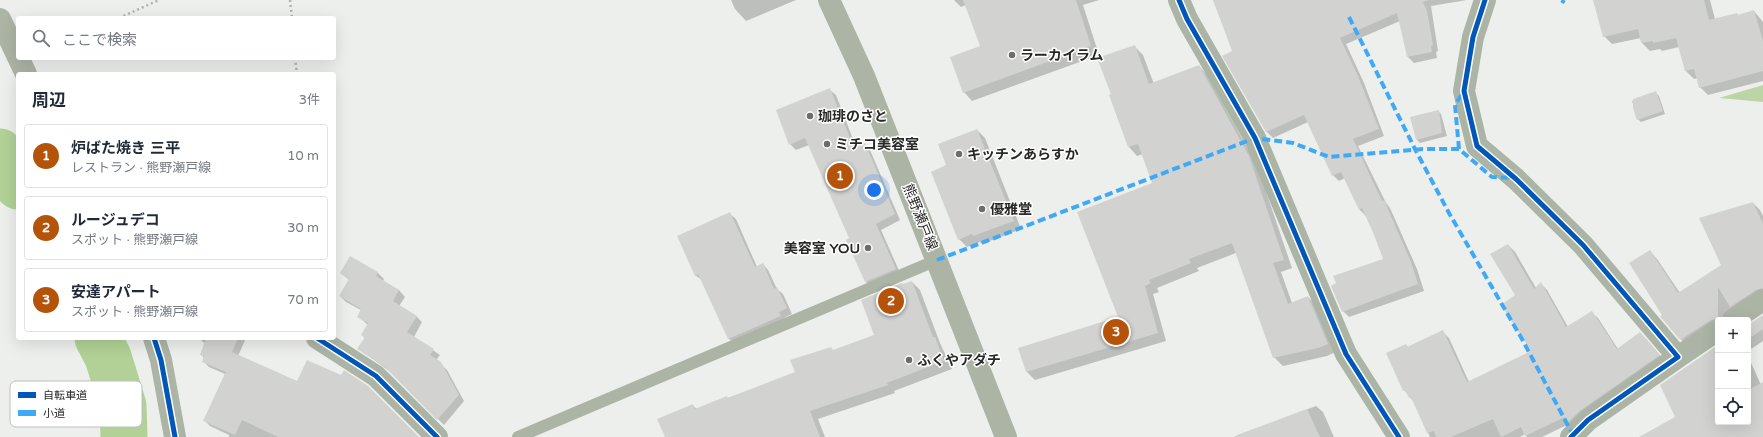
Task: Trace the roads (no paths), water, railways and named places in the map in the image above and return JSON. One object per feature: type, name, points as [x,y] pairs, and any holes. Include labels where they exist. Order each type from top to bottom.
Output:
[{"type":"main road","name":"熊野瀬戸線","points":[[829,0],[864,76],[1006,437]]},
{"type":"street","points":[[1179,0],[1187,19],[1255,138],[1346,354],[1399,437]]},
{"type":"street","points":[[1485,0],[1473,37],[1464,91],[1477,146],[1516,179],[1583,245],[1678,357]]},
{"type":"street","points":[[0,19],[16,53]]},
{"type":"street","points":[[19,60],[25,72]]},
{"type":"street","points":[[1738,317],[1763,300]]},
{"type":"street","points":[[1571,437],[1588,420],[1715,332]]},
{"type":"street","points":[[155,340],[161,360],[175,437]]},
{"type":"street","points":[[320,340],[376,376],[437,437]]},
{"type":"lane","points":[[518,437],[937,260]]},
{"type":"waterway","points":[[0,152],[16,182]]},
{"type":"waterway","points":[[99,340],[108,357],[115,381]]},
{"type":"waterway","points":[[124,427],[124,437]]},
{"type":"place","name":"ラーカイラム","points":[[1012,55]]},
{"type":"place","name":"珈琲のさと","points":[[810,116]]},
{"type":"place","name":"ミチコ美容室","points":[[827,144]]},
{"type":"place","name":"キッチンあらすか","points":[[959,154]]},
{"type":"place","name":"炉ばた焼き 三平","points":[[840,176]]},
{"type":"place","name":"優雅堂","points":[[982,209]]},
{"type":"place","name":"美容室 YOU","points":[[868,248]]},
{"type":"place","name":"ルージュデコ","points":[[891,301]]},
{"type":"place","name":"安達アパート","points":[[1116,332]]},
{"type":"place","name":"ふくやアダチ","points":[[909,360]]}]
